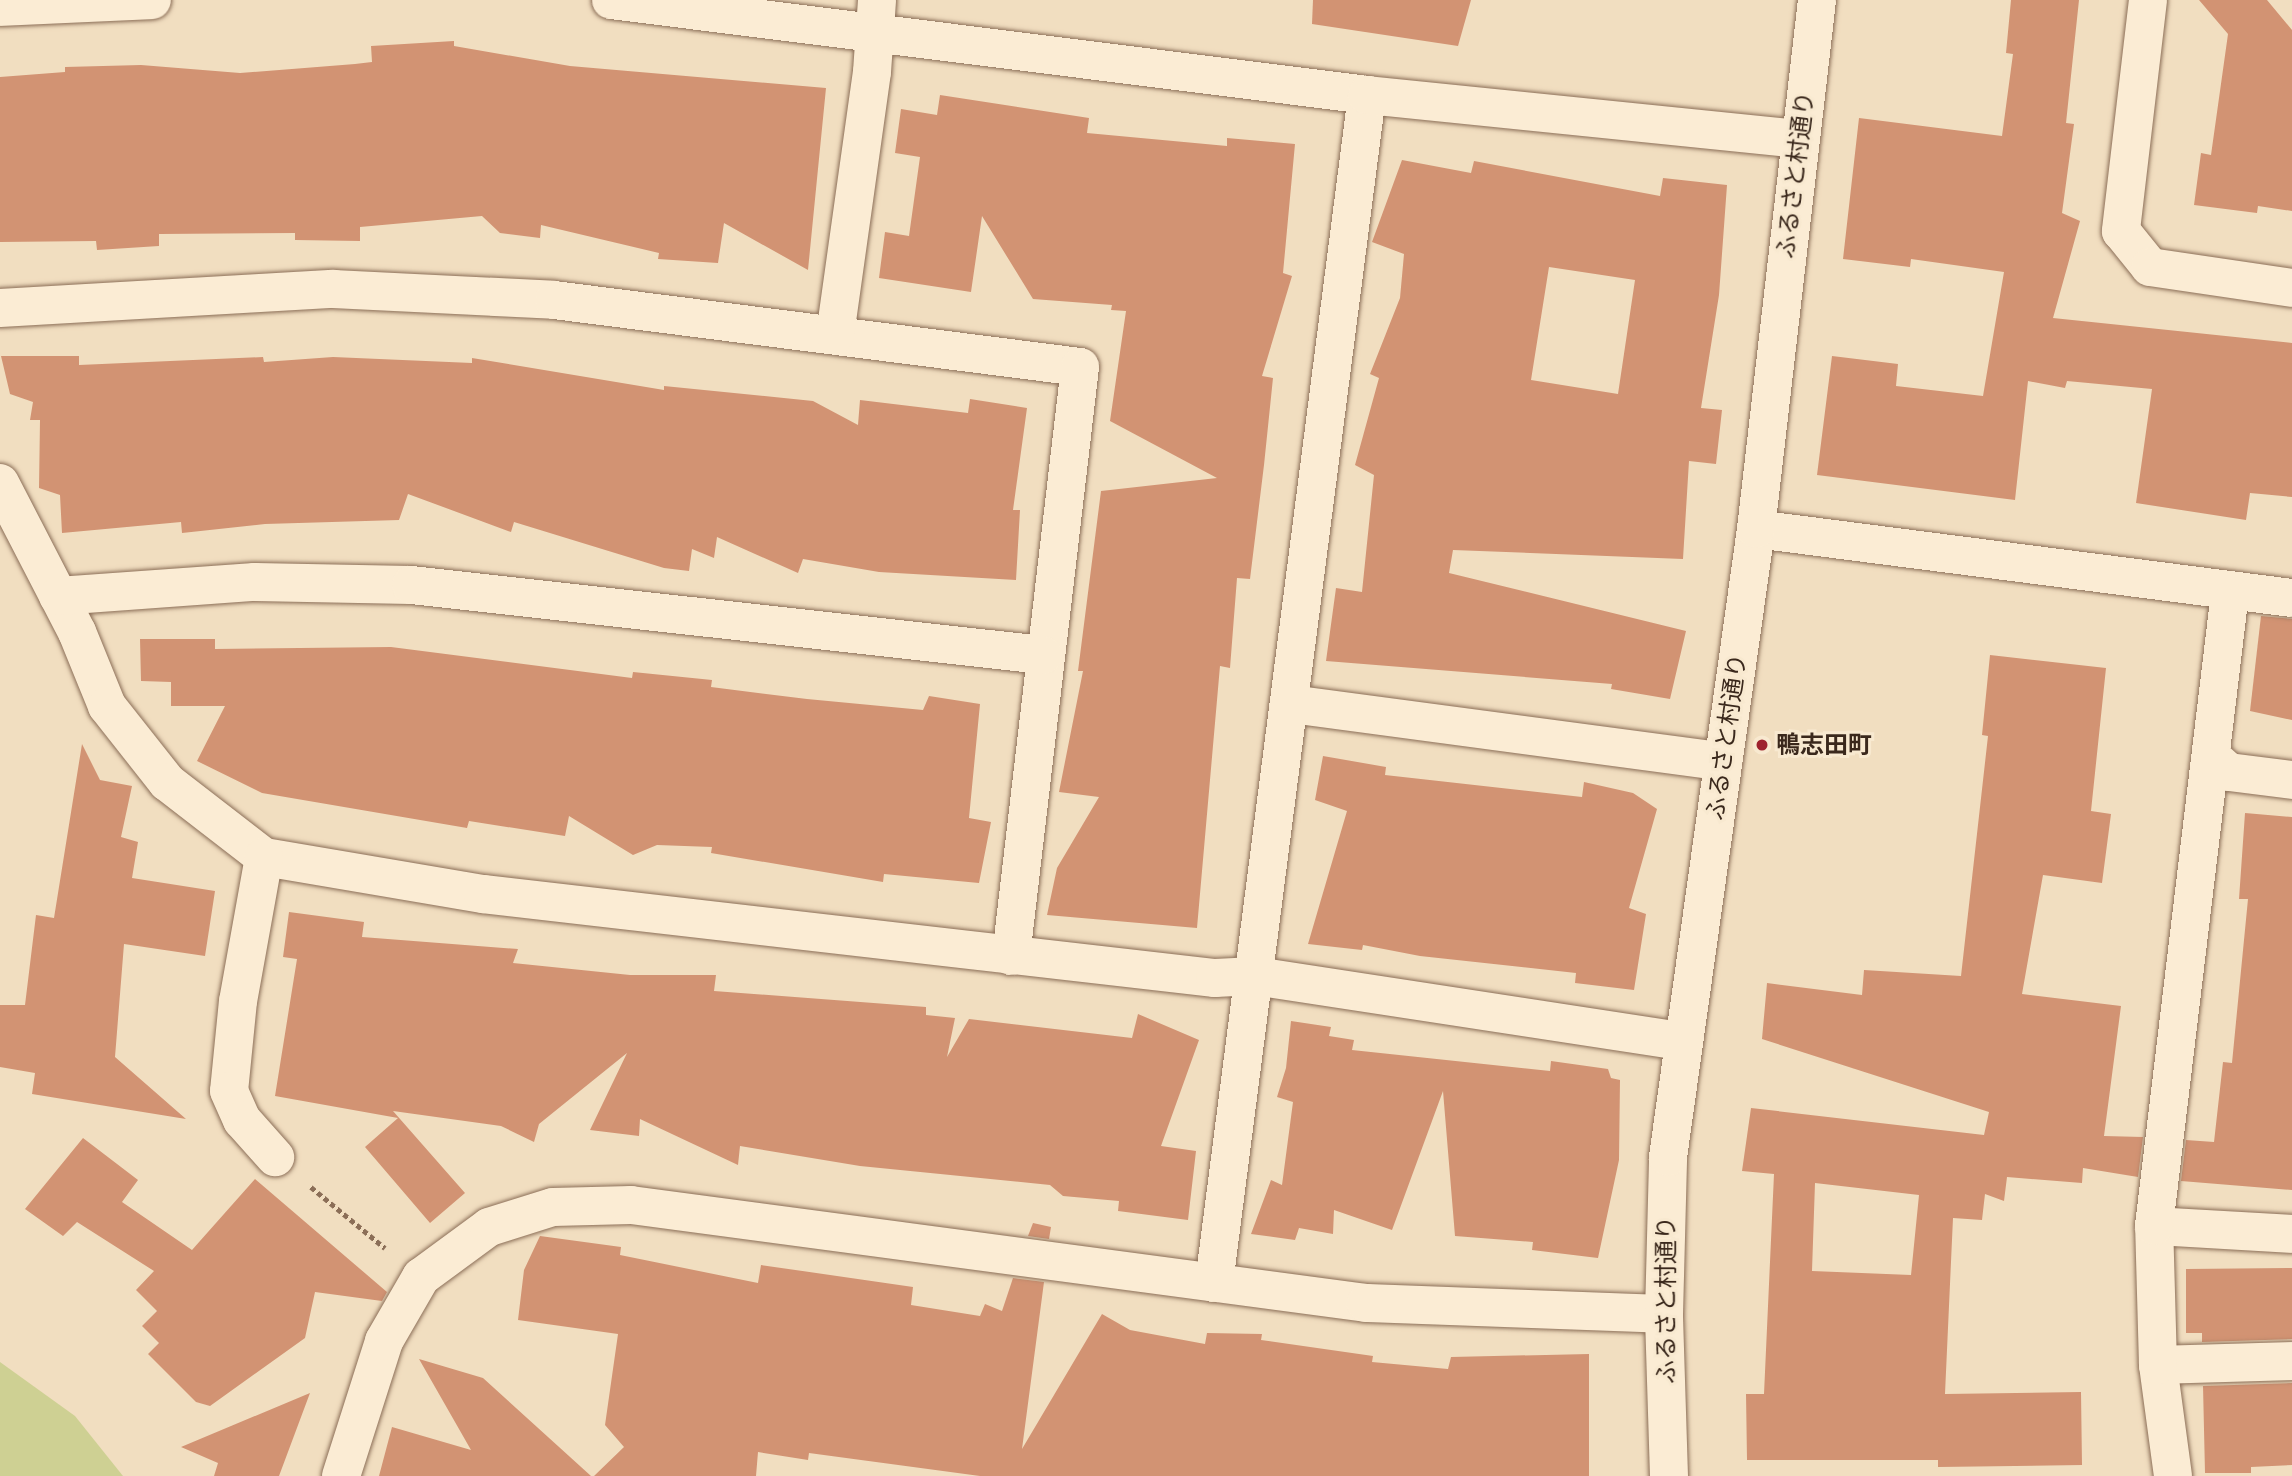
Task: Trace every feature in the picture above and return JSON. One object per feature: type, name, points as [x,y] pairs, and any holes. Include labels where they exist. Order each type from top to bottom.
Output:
[{"type":"street","points":[[0,7],[152,0]]},
{"type":"street","points":[[611,0],[875,16],[1367,95],[1798,139]]},
{"type":"street","name":"ふるさと村通り","points":[[1669,1476],[1664,1314],[1668,1157],[1681,1041],[1756,529],[1798,139],[1816,0]]},
{"type":"street","points":[[2148,0],[2121,231],[2150,267],[2292,288]]},
{"type":"street","points":[[835,335],[872,72],[875,16]]},
{"type":"street","points":[[1214,1283],[1291,704],[1367,95]]},
{"type":"street","points":[[0,308],[333,289],[554,300],[1080,367],[1043,655],[1011,956]]},
{"type":"street","points":[[0,483],[116,717],[167,782],[264,857],[483,894],[1215,978],[1255,976],[1681,1041]]},
{"type":"street","points":[[1756,529],[2292,598]]},
{"type":"street","points":[[58,596],[255,582],[411,585],[1043,655]]},
{"type":"street","points":[[2173,1476],[2158,1365],[2154,1226],[2230,592]]},
{"type":"street","points":[[1291,704],[1723,762]]},
{"type":"street","points":[[2211,756],[2229,772],[2292,780]]},
{"type":"street","points":[[264,857],[238,1001],[229,1091],[243,1120],[275,1157]]},
{"type":"street","points":[[341,1476],[384,1341],[421,1277],[489,1227],[553,1207],[631,1205],[1366,1303],[1664,1314]]},
{"type":"street","points":[[2154,1226],[2292,1234]]},
{"type":"street","points":[[2158,1365],[2292,1361]]},
{"type":"path","points":[[275,1157],[391,1252]]},
{"type":"green space","points":[[0,1362],[75,1416],[123,1476],[0,1476]]},
{"type":"building","points":[[1313,0],[1471,0],[1458,46],[1312,24]]},
{"type":"building","points":[[2011,0],[2079,0],[2066,123],[2074,124],[2062,213],[2080,221],[2053,318],[2292,343],[2292,497],[2250,493],[2246,520],[2136,503],[2152,389],[2067,381],[2065,388],[2028,381],[2015,500],[1817,475],[1832,356],[1898,364],[1896,386],[1983,396],[2004,272],[1911,259],[1910,267],[1843,259],[1859,118],[2002,136],[2013,54],[2006,53]]},
{"type":"building","points":[[2199,0],[2267,0],[2292,30],[2292,211],[2258,206],[2257,213],[2194,205],[2201,153],[2211,155],[2228,34]]},
{"type":"building","points":[[454,41],[454,46],[570,66],[826,88],[808,270],[724,223],[718,263],[658,259],[659,253],[541,225],[540,238],[500,233],[482,216],[360,227],[360,241],[295,240],[295,233],[159,234],[159,246],[97,250],[96,241],[0,242],[0,77],[65,72],[65,67],[141,65],[240,73],[355,64],[372,62],[371,46]]},
{"type":"building","points":[[940,95],[1089,118],[1087,133],[1227,146],[1227,138],[1295,144],[1283,273],[1292,276],[1262,376],[1273,378],[1264,465],[1250,579],[1237,578],[1230,668],[1220,666],[1197,928],[1047,915],[1057,868],[1099,797],[1059,792],[1083,671],[1078,671],[1101,491],[1217,478],[1110,421],[1126,311],[1111,310],[1112,305],[1033,299],[982,216],[971,292],[879,278],[885,232],[909,236],[920,157],[895,153],[901,109],[937,115]]},
{"type":"building","points":[[1402,160],[1471,173],[1474,161],[1660,196],[1663,178],[1727,185],[1719,295],[1701,408],[1722,410],[1716,464],[1689,461],[1683,559],[1453,550],[1449,573],[1686,631],[1670,699],[1611,689],[1612,684],[1326,661],[1336,588],[1362,592],[1374,475],[1355,465],[1379,378],[1370,374],[1400,298],[1404,254],[1372,242]],"holes":[[[1549,267],[1635,280],[1618,394],[1531,380]]]},
{"type":"building","points":[[1,356],[79,356],[79,365],[263,357],[264,362],[333,357],[472,363],[472,358],[664,390],[664,386],[813,401],[858,425],[860,400],[968,413],[970,399],[1027,408],[1013,510],[1020,510],[1016,580],[879,572],[803,559],[798,573],[717,537],[714,558],[692,549],[689,571],[664,568],[514,522],[511,532],[408,494],[399,520],[265,524],[182,533],[181,522],[62,533],[60,495],[39,488],[40,420],[30,420],[33,402],[10,394]]},
{"type":"building","points":[[2261,616],[2292,619],[2292,720],[2250,711]]},
{"type":"building","points":[[140,639],[215,639],[215,649],[391,647],[632,678],[633,672],[712,680],[711,687],[807,699],[923,710],[929,696],[980,704],[969,818],[991,822],[979,883],[884,874],[883,882],[711,853],[712,847],[657,845],[633,855],[569,816],[565,836],[469,821],[467,828],[262,793],[197,761],[225,706],[171,706],[171,682],[141,681]]},
{"type":"building","points":[[1990,655],[2106,668],[2091,811],[2111,814],[2102,883],[2043,875],[2022,994],[2121,1006],[2104,1136],[2143,1137],[2138,1177],[2083,1168],[2082,1183],[2007,1177],[2004,1201],[1985,1194],[1982,1220],[1953,1218],[1945,1394],[2081,1392],[2082,1465],[1938,1467],[1938,1460],[1747,1460],[1746,1394],[1764,1394],[1774,1174],[1742,1171],[1751,1108],[1984,1135],[1989,1112],[1762,1039],[1767,983],[1862,995],[1864,970],[1961,976],[1988,736],[1982,735]],"holes":[[[1815,1183],[1919,1195],[1911,1275],[1812,1271]]]},
{"type":"building","points":[[82,744],[100,780],[132,786],[121,837],[138,842],[132,878],[215,891],[205,956],[124,944],[115,1057],[186,1119],[32,1094],[35,1073],[0,1067],[0,1005],[25,1005],[36,915],[54,918]]},
{"type":"building","points":[[1323,756],[1386,767],[1385,775],[1582,797],[1584,782],[1633,793],[1657,809],[1629,908],[1646,914],[1634,990],[1575,983],[1576,973],[1420,956],[1363,945],[1362,950],[1308,944],[1347,811],[1315,800]]},
{"type":"building","points":[[2245,813],[2292,817],[2292,1190],[2181,1181],[2186,1140],[2214,1142],[2223,1062],[2232,1063],[2248,899],[2239,899]]},
{"type":"building","points":[[289,912],[364,922],[362,937],[518,949],[513,963],[630,975],[716,975],[714,991],[926,1007],[926,1015],[955,1018],[947,1057],[969,1019],[1132,1038],[1138,1014],[1199,1040],[1161,1146],[1196,1151],[1188,1220],[1118,1211],[1119,1201],[1063,1196],[1050,1185],[860,1166],[740,1146],[738,1165],[640,1119],[639,1136],[590,1130],[627,1053],[539,1124],[534,1142],[501,1126],[393,1111],[465,1193],[430,1223],[365,1147],[398,1118],[275,1096],[297,959],[283,957]]},
{"type":"building","points":[[1291,1021],[1331,1027],[1329,1036],[1354,1040],[1352,1050],[1550,1071],[1551,1061],[1608,1069],[1611,1078],[1620,1080],[1619,1160],[1598,1258],[1532,1250],[1533,1242],[1455,1236],[1443,1091],[1392,1230],[1334,1210],[1333,1234],[1299,1228],[1295,1240],[1251,1234],[1271,1180],[1282,1185],[1293,1102],[1277,1097],[1286,1068]]},
{"type":"building","points":[[83,1138],[138,1180],[122,1202],[192,1250],[255,1179],[387,1292],[382,1301],[315,1292],[305,1338],[210,1406],[196,1402],[148,1354],[159,1343],[142,1326],[157,1311],[136,1290],[154,1271],[77,1222],[63,1236],[25,1209]]},
{"type":"building","points":[[1033,1223],[1051,1227],[1049,1239],[1028,1236]]},
{"type":"building","points":[[540,1236],[621,1247],[620,1255],[758,1283],[761,1265],[913,1287],[911,1305],[980,1316],[985,1304],[1002,1311],[1013,1278],[1044,1282],[1022,1449],[1102,1314],[1130,1330],[1205,1344],[1207,1333],[1262,1334],[1261,1340],[1373,1356],[1372,1362],[1448,1369],[1451,1357],[1589,1354],[1589,1476],[980,1476],[809,1453],[808,1460],[758,1452],[756,1476],[594,1476],[624,1447],[605,1425],[618,1334],[518,1320],[524,1270]]},
{"type":"building","points":[[2292,1268],[2292,1339],[2202,1342],[2202,1333],[2186,1333],[2186,1269]]},
{"type":"building","points":[[419,1359],[483,1378],[591,1476],[379,1476],[392,1427],[471,1450]]},
{"type":"building","points":[[2292,1383],[2292,1465],[2251,1467],[2251,1473],[2205,1473],[2203,1386]]},
{"type":"building","points":[[310,1393],[279,1476],[214,1476],[218,1463],[181,1447]]},
{"type":"place","name":"鴨志田町","points":[[1762,745]]}]
